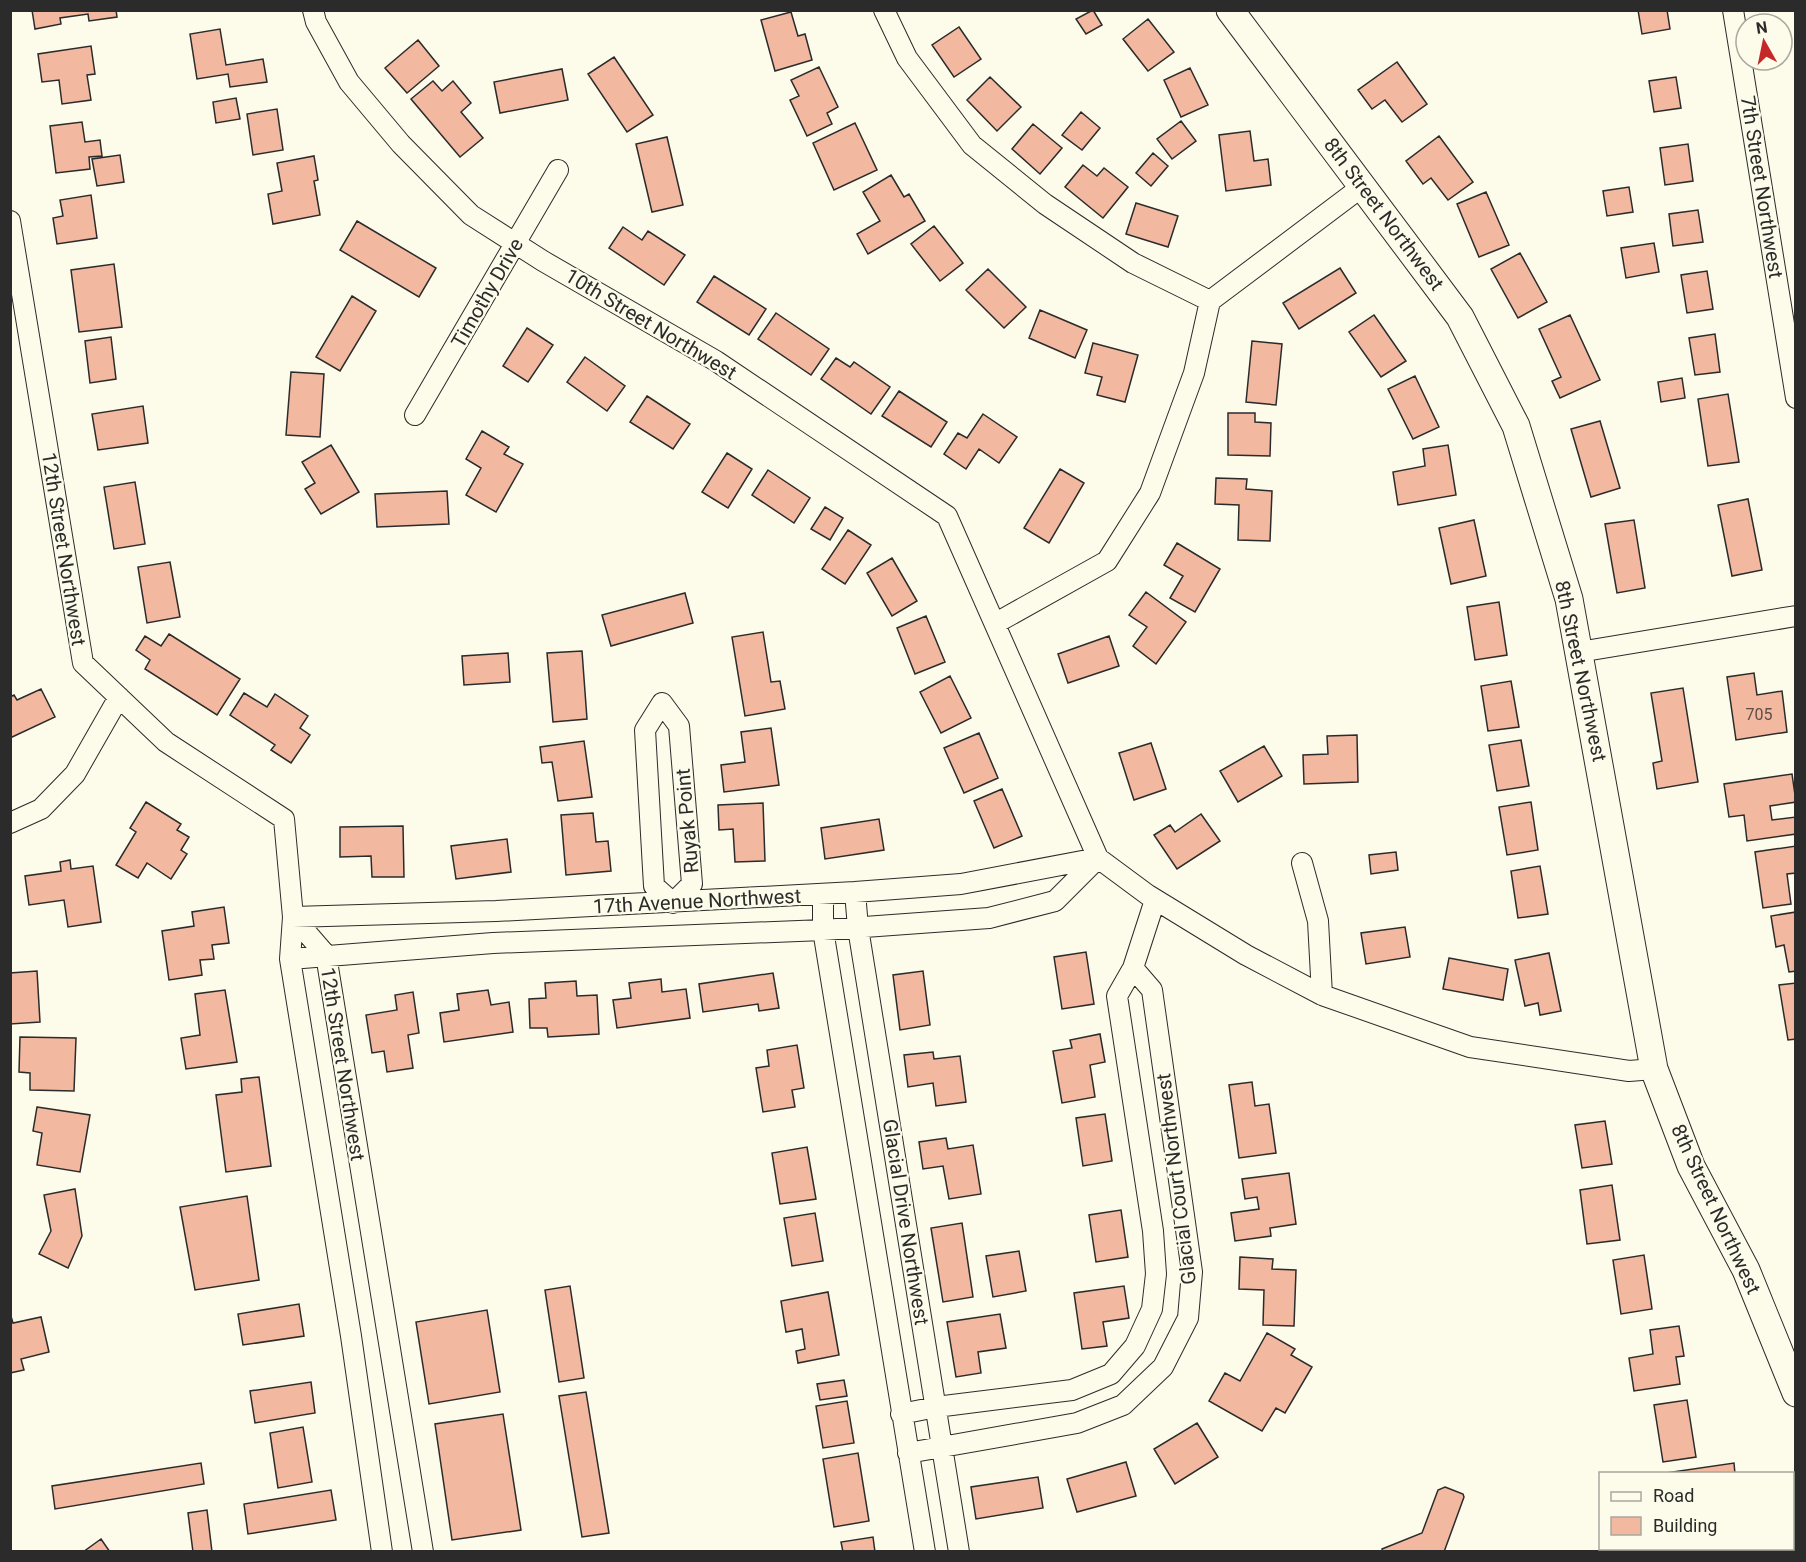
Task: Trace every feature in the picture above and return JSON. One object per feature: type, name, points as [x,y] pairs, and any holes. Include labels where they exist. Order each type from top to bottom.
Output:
[{"type":"street","name":"10th Street Northwest","points":[[313,10],[316,22],[349,82],[401,144],[471,215],[716,361],[947,516],[996,623]]},
{"type":"street","points":[[884,10],[907,58],[972,145],[1045,204],[1133,263],[1210,301]]},
{"type":"street","name":"8th Street Northwest","points":[[1230,10],[1460,317],[1516,426],[1569,599],[1604,778],[1654,1069],[1691,1166],[1746,1270],[1796,1393]]},
{"type":"street","name":"7th Street Northwest","points":[[1733,10],[1796,398]]},
{"type":"street","name":"Timothy Drive","points":[[415,416],[558,170]]},
{"type":"street","points":[[1363,186],[1210,301],[1194,373],[1150,494],[1107,561],[996,623],[1098,858],[1155,900],[1246,955],[1322,994],[1470,1047],[1629,1071],[1654,1069]]},
{"type":"street","name":"12th Street Northwest","points":[[10,221],[83,663],[166,742],[284,819],[293,917],[326,955],[423,1551]]},
{"type":"street","points":[[1579,652],[1796,616]]},
{"type":"street","points":[[10,823],[42,809],[75,774],[119,697]]},
{"type":"street","name":"Ruyak Point","points":[[662,703],[680,726],[692,884],[672,903],[654,886],[645,730],[662,703]]},
{"type":"street","points":[[290,959],[493,943],[823,930],[989,918],[1055,901],[1098,858]]},
{"type":"street","name":"17th Avenue Northwest","points":[[293,917],[672,903],[855,892],[961,884],[1098,858]]},
{"type":"street","points":[[1302,863],[1318,921],[1322,994]]},
{"type":"street","name":"Glacial Drive Northwest","points":[[855,892],[858,928],[959,1551]]},
{"type":"street","points":[[823,894],[823,930],[901,1414],[926,1551]]},
{"type":"street","points":[[901,1414],[936,1407],[1072,1390],[1111,1374],[1135,1346],[1152,1309],[1156,1274],[1153,1231],[1117,996],[1133,968],[1155,900]]},
{"type":"street","points":[[672,903],[674,935]]},
{"type":"street","points":[[293,917],[290,959],[351,1336],[382,1551]]},
{"type":"street","name":"Glacial Court Northwest","points":[[908,1454],[1077,1423],[1123,1406],[1163,1367],[1188,1318],[1192,1272],[1152,990],[1133,968]]},
{"type":"building","points":[[32,10],[116,10],[117,17],[89,21],[88,14],[60,18],[61,24],[35,29]]},
{"type":"building","points":[[1093,10],[1102,25],[1086,34],[1076,19]]},
{"type":"building","points":[[1638,10],[1667,10],[1670,29],[1642,34]]},
{"type":"building","points":[[791,12],[798,36],[805,34],[812,60],[775,71],[761,20]]},
{"type":"building","points":[[1148,19],[1174,52],[1148,71],[1123,39]]},
{"type":"building","points":[[959,27],[981,59],[954,77],[932,45]]},
{"type":"building","points":[[220,29],[226,65],[263,59],[267,82],[230,87],[228,74],[197,79],[190,34]]},
{"type":"building","points":[[418,40],[439,66],[407,93],[385,68]]},
{"type":"building","points":[[91,46],[95,74],[87,75],[91,100],[62,104],[59,80],[42,82],[38,54]]},
{"type":"building","points":[[614,57],[653,115],[627,132],[588,74]]},
{"type":"building","points":[[1397,62],[1427,104],[1402,122],[1385,100],[1372,109],[1358,90]]},
{"type":"building","points":[[819,67],[838,107],[827,113],[832,124],[807,136],[790,100],[799,96],[791,80]]},
{"type":"building","points":[[1190,68],[1208,105],[1181,117],[1164,80]]},
{"type":"building","points":[[562,69],[568,100],[500,113],[494,82]]},
{"type":"building","points":[[990,77],[1021,107],[997,131],[967,100]]},
{"type":"building","points":[[1676,77],[1681,108],[1654,112],[1649,81]]},
{"type":"building","points":[[433,81],[442,91],[453,81],[471,103],[461,112],[483,138],[460,157],[411,99]]},
{"type":"building","points":[[236,98],[240,119],[216,123],[213,102]]},
{"type":"building","points":[[277,109],[283,150],[253,155],[247,114]]},
{"type":"building","points":[[1081,112],[1100,128],[1082,150],[1062,135]]},
{"type":"building","points":[[1181,121],[1196,141],[1172,159],[1157,139]]},
{"type":"building","points":[[82,122],[85,142],[100,140],[102,156],[89,157],[90,169],[56,173],[50,126]]},
{"type":"building","points":[[855,123],[877,170],[834,190],[813,143]]},
{"type":"building","points":[[1033,124],[1062,148],[1040,174],[1012,149]]},
{"type":"building","points":[[1250,131],[1254,161],[1268,159],[1271,185],[1226,191],[1219,135]]},
{"type":"building","points":[[1439,136],[1473,182],[1448,200],[1431,178],[1423,184],[1406,161]]},
{"type":"building","points":[[667,137],[683,205],[652,212],[636,144]]},
{"type":"building","points":[[1688,144],[1693,181],[1665,185],[1660,148]]},
{"type":"building","points":[[1153,153],[1168,166],[1151,186],[1136,173]]},
{"type":"building","points":[[120,155],[124,182],[97,186],[92,159]]},
{"type":"building","points":[[314,156],[318,180],[314,181],[320,215],[273,224],[268,194],[282,191],[277,163]]},
{"type":"building","points":[[1083,165],[1097,176],[1104,168],[1128,187],[1103,218],[1065,187]]},
{"type":"building","points":[[891,175],[904,197],[909,194],[925,221],[868,254],[857,234],[880,221],[863,192]]},
{"type":"building","points":[[1629,187],[1633,212],[1607,216],[1603,191]]},
{"type":"building","points":[[1486,192],[1509,245],[1479,257],[1457,204]]},
{"type":"building","points":[[91,195],[97,238],[57,244],[53,218],[63,216],[60,200]]},
{"type":"building","points":[[1136,203],[1178,216],[1168,247],[1126,234]]},
{"type":"building","points":[[1698,210],[1703,242],[1673,246],[1669,214]]},
{"type":"building","points":[[357,221],[436,268],[419,297],[340,250]]},
{"type":"building","points":[[934,226],[963,263],[940,281],[911,244]]},
{"type":"building","points":[[623,227],[642,240],[648,231],[685,255],[664,285],[609,248]]},
{"type":"building","points":[[1654,243],[1659,272],[1626,278],[1621,248]]},
{"type":"building","points":[[1520,253],[1547,302],[1518,318],[1491,269]]},
{"type":"building","points":[[114,264],[122,327],[79,332],[71,270]]},
{"type":"building","points":[[1340,268],[1356,293],[1299,329],[1283,303]]},
{"type":"building","points":[[988,269],[1026,307],[1004,328],[966,290]]},
{"type":"building","points":[[1707,271],[1713,309],[1687,313],[1681,275]]},
{"type":"building","points":[[714,276],[766,309],[749,335],[697,302]]},
{"type":"building","points":[[352,296],[376,311],[340,371],[316,357]]},
{"type":"building","points":[[1040,310],[1087,330],[1075,358],[1029,338]]},
{"type":"building","points":[[776,313],[829,349],[811,375],[758,339]]},
{"type":"building","points":[[1374,315],[1406,361],[1381,377],[1349,332]]},
{"type":"building","points":[[1570,315],[1600,380],[1560,398],[1552,381],[1561,377],[1539,329]]},
{"type":"building","points":[[527,328],[553,345],[528,382],[503,366]]},
{"type":"building","points":[[1715,334],[1720,372],[1695,375],[1689,338]]},
{"type":"building","points":[[111,337],[116,379],[90,383],[85,341]]},
{"type":"building","points":[[1252,341],[1282,344],[1276,405],[1246,402]]},
{"type":"building","points":[[1093,343],[1138,355],[1125,402],[1097,395],[1102,377],[1085,373]]},
{"type":"building","points":[[585,357],[625,386],[607,411],[567,382]]},
{"type":"building","points":[[836,358],[850,367],[854,362],[890,387],[871,414],[821,379]]},
{"type":"building","points":[[291,372],[324,374],[320,437],[286,435]]},
{"type":"building","points":[[1415,376],[1439,427],[1413,439],[1388,389]]},
{"type":"building","points":[[1682,378],[1685,398],[1661,402],[1658,382]]},
{"type":"building","points":[[899,391],[947,422],[931,447],[882,416]]},
{"type":"building","points":[[1728,394],[1739,462],[1708,466],[1698,399]]},
{"type":"building","points":[[647,396],[690,424],[673,449],[630,422]]},
{"type":"building","points":[[143,406],[148,443],[98,450],[92,414]]},
{"type":"building","points":[[1228,413],[1255,413],[1255,422],[1271,423],[1270,456],[1228,455]]},
{"type":"building","points":[[983,414],[1017,437],[999,463],[979,449],[966,469],[944,454],[958,433],[967,438]]},
{"type":"building","points":[[1600,421],[1620,488],[1591,497],[1571,429]]},
{"type":"building","points":[[482,431],[509,447],[504,454],[523,464],[496,512],[466,495],[481,468],[466,459]]},
{"type":"building","points":[[331,445],[359,492],[321,514],[305,489],[315,483],[302,462]]},
{"type":"building","points":[[1448,445],[1456,495],[1398,505],[1393,472],[1425,466],[1423,449]]},
{"type":"building","points":[[727,453],[752,469],[728,508],[702,492]]},
{"type":"building","points":[[1060,469],[1084,483],[1049,543],[1024,528]]},
{"type":"building","points":[[768,470],[810,498],[794,523],[752,495]]},
{"type":"building","points":[[1216,478],[1247,479],[1246,489],[1272,491],[1270,541],[1238,540],[1239,505],[1215,504]]},
{"type":"building","points":[[135,482],[145,544],[114,549],[104,487]]},
{"type":"building","points":[[447,491],[449,524],[377,527],[375,494]]},
{"type":"building","points":[[1748,499],[1762,570],[1732,576],[1718,505]]},
{"type":"building","points":[[825,507],[843,518],[830,540],[811,529]]},
{"type":"building","points":[[1474,520],[1486,576],[1451,584],[1439,528]]},
{"type":"building","points":[[1634,520],[1645,588],[1617,593],[1605,524]]},
{"type":"building","points":[[848,530],[871,545],[845,584],[822,569]]},
{"type":"building","points":[[1177,543],[1220,569],[1195,612],[1170,598],[1183,576],[1164,565]]},
{"type":"building","points":[[892,558],[917,601],[892,616],[867,573]]},
{"type":"building","points":[[170,562],[180,617],[147,623],[138,567]]},
{"type":"building","points":[[1146,592],[1186,622],[1156,664],[1133,646],[1147,627],[1129,615]]},
{"type":"building","points":[[685,593],[693,623],[611,646],[602,615]]},
{"type":"building","points":[[1499,602],[1507,655],[1475,660],[1467,607]]},
{"type":"building","points":[[926,616],[945,662],[915,674],[897,628]]},
{"type":"building","points":[[763,632],[771,682],[780,681],[785,709],[745,716],[732,637]]},
{"type":"building","points":[[169,634],[240,679],[217,715],[145,669],[150,660],[136,650],[145,636],[161,646]]},
{"type":"building","points":[[1109,636],[1119,666],[1068,683],[1058,654]]},
{"type":"building","points":[[582,651],[587,719],[553,722],[547,653]]},
{"type":"building","points":[[508,653],[510,682],[464,685],[462,656]]},
{"type":"building","points":[[1754,673],[1757,695],[1782,691],[1787,732],[1736,740],[1727,677]]},
{"type":"building","points":[[950,676],[971,718],[941,733],[920,692]]},
{"type":"building","points":[[1511,681],[1519,727],[1488,731],[1481,686]]},
{"type":"building","points":[[1683,688],[1698,782],[1657,789],[1653,763],[1662,761],[1651,693]]},
{"type":"building","points":[[41,689],[55,717],[10,738],[10,697],[14,695],[17,700]]},
{"type":"building","points":[[244,693],[267,707],[275,694],[308,716],[300,728],[310,735],[291,763],[271,750],[275,745],[230,715]]},
{"type":"building","points":[[771,728],[779,785],[724,792],[721,765],[745,762],[741,732]]},
{"type":"building","points":[[979,733],[998,778],[964,793],[944,748]]},
{"type":"building","points":[[1357,735],[1358,782],[1304,784],[1303,755],[1328,754],[1327,736]]},
{"type":"building","points":[[1521,740],[1529,786],[1497,791],[1489,745]]},
{"type":"building","points":[[584,741],[592,797],[558,801],[552,762],[542,763],[540,747]]},
{"type":"building","points":[[1151,743],[1166,789],[1134,800],[1119,753]]},
{"type":"building","points":[[1264,746],[1282,776],[1238,802],[1220,771]]},
{"type":"building","points":[[1792,774],[1796,802],[1770,806],[1772,820],[1796,817],[1796,834],[1747,841],[1744,815],[1729,817],[1724,784]]},
{"type":"building","points":[[1002,789],[1022,836],[994,848],[974,801]]},
{"type":"building","points":[[146,802],[181,824],[177,830],[189,837],[181,850],[187,854],[171,879],[147,863],[138,878],[116,865],[136,832],[130,828]]},
{"type":"building","points":[[1531,802],[1538,850],[1507,855],[1499,807]]},
{"type":"building","points":[[763,803],[765,861],[735,862],[733,829],[719,830],[718,805]]},
{"type":"building","points":[[593,813],[596,842],[608,841],[611,871],[566,875],[561,815]]},
{"type":"building","points":[[1201,814],[1220,841],[1177,869],[1154,835],[1170,825],[1175,832]]},
{"type":"building","points":[[879,819],[884,850],[825,859],[821,828]]},
{"type":"building","points":[[403,826],[404,877],[372,877],[371,856],[340,857],[340,827]]},
{"type":"building","points":[[507,839],[511,872],[456,879],[451,846]]},
{"type":"building","points":[[1796,846],[1796,873],[1787,874],[1791,904],[1763,908],[1755,852]]},
{"type":"building","points":[[1396,852],[1398,870],[1371,874],[1369,855]]},
{"type":"building","points":[[70,860],[71,869],[93,866],[101,922],[68,927],[64,900],[29,905],[25,876],[61,871],[60,862]]},
{"type":"building","points":[[1540,866],[1548,914],[1518,918],[1511,871]]},
{"type":"building","points":[[224,907],[229,943],[212,945],[214,959],[200,960],[202,975],[169,980],[162,931],[194,926],[192,912]]},
{"type":"building","points":[[1796,912],[1796,971],[1789,972],[1784,945],[1776,947],[1771,916]]},
{"type":"building","points":[[1405,927],[1410,957],[1366,964],[1361,933]]},
{"type":"building","points":[[1086,952],[1094,1004],[1062,1009],[1054,957]]},
{"type":"building","points":[[1549,953],[1561,1011],[1540,1015],[1538,1003],[1525,1006],[1515,960]]},
{"type":"building","points":[[1449,958],[1508,969],[1503,1000],[1443,989]]},
{"type":"building","points":[[37,971],[40,1022],[10,1024],[10,973]]},
{"type":"building","points":[[923,971],[930,1025],[900,1030],[893,975]]},
{"type":"building","points":[[773,973],[779,1008],[759,1011],[758,1004],[703,1012],[699,984]]},
{"type":"building","points":[[661,979],[662,992],[686,989],[690,1018],[617,1028],[613,1000],[631,998],[629,983]]},
{"type":"building","points":[[576,981],[577,996],[597,995],[599,1034],[548,1037],[547,1028],[530,1028],[529,999],[546,998],[545,983]]},
{"type":"building","points":[[1796,983],[1796,1039],[1788,1040],[1779,985]]},
{"type":"building","points":[[225,990],[237,1062],[186,1069],[181,1038],[200,1035],[195,994]]},
{"type":"building","points":[[488,990],[491,1005],[509,1002],[513,1032],[444,1042],[440,1013],[459,1010],[457,994]]},
{"type":"building","points":[[413,992],[419,1033],[408,1035],[413,1068],[387,1072],[384,1051],[372,1053],[366,1015],[397,1010],[395,995]]},
{"type":"building","points":[[1100,1034],[1105,1062],[1090,1065],[1095,1097],[1062,1103],[1053,1051],[1072,1048],[1070,1040]]},
{"type":"building","points":[[20,1037],[76,1038],[74,1091],[30,1090],[30,1073],[19,1072]]},
{"type":"building","points":[[797,1045],[804,1088],[792,1090],[795,1107],[763,1112],[756,1068],[769,1066],[767,1050]]},
{"type":"building","points":[[933,1052],[934,1059],[960,1056],[966,1102],[936,1106],[933,1083],[908,1087],[904,1055]]},
{"type":"building","points":[[259,1077],[271,1166],[226,1172],[216,1095],[242,1092],[241,1079]]},
{"type":"building","points":[[1252,1082],[1255,1106],[1269,1104],[1276,1153],[1239,1158],[1229,1085]]},
{"type":"building","points":[[37,1107],[90,1115],[80,1172],[37,1165],[42,1133],[33,1131]]},
{"type":"building","points":[[1105,1114],[1112,1161],[1083,1166],[1076,1118]]},
{"type":"building","points":[[1605,1121],[1612,1164],[1582,1168],[1575,1125]]},
{"type":"building","points":[[946,1138],[948,1149],[973,1145],[981,1194],[949,1199],[943,1166],[923,1169],[919,1142]]},
{"type":"building","points":[[807,1147],[816,1199],[780,1204],[772,1153]]},
{"type":"building","points":[[1289,1173],[1296,1224],[1270,1228],[1271,1236],[1235,1241],[1231,1213],[1259,1209],[1257,1197],[1245,1199],[1242,1179]]},
{"type":"building","points":[[1612,1185],[1620,1240],[1587,1244],[1580,1190]]},
{"type":"building","points":[[75,1189],[82,1236],[68,1268],[39,1254],[51,1231],[44,1195]]},
{"type":"building","points":[[247,1196],[259,1280],[195,1290],[180,1207]]},
{"type":"building","points":[[1121,1210],[1128,1257],[1096,1262],[1089,1215]]},
{"type":"building","points":[[815,1213],[823,1261],[792,1266],[784,1218]]},
{"type":"building","points":[[962,1223],[973,1297],[943,1302],[931,1228]]},
{"type":"building","points":[[1019,1251],[1026,1291],[993,1297],[986,1256]]},
{"type":"building","points":[[1644,1255],[1652,1309],[1621,1314],[1613,1260]]},
{"type":"building","points":[[1240,1257],[1273,1259],[1272,1269],[1296,1270],[1294,1326],[1263,1325],[1264,1290],[1239,1289]]},
{"type":"building","points":[[570,1286],[584,1378],[559,1382],[545,1290]]},
{"type":"building","points":[[1124,1286],[1129,1318],[1103,1322],[1107,1346],[1082,1349],[1074,1293]]},
{"type":"building","points":[[828,1292],[839,1355],[798,1363],[796,1351],[805,1349],[802,1329],[786,1332],[781,1301]]},
{"type":"building","points":[[299,1304],[304,1336],[243,1345],[238,1314]]},
{"type":"building","points":[[487,1310],[500,1392],[429,1404],[416,1322]]},
{"type":"building","points":[[10,1313],[13,1323],[41,1317],[49,1352],[21,1359],[24,1370],[10,1373]]},
{"type":"building","points":[[1000,1314],[1006,1348],[978,1352],[981,1373],[956,1377],[947,1322]]},
{"type":"building","points":[[1679,1326],[1684,1356],[1676,1357],[1680,1384],[1634,1391],[1629,1358],[1653,1354],[1650,1330]]},
{"type":"building","points":[[1267,1333],[1295,1349],[1291,1355],[1312,1367],[1285,1413],[1276,1408],[1262,1431],[1209,1401],[1225,1373],[1240,1381]]},
{"type":"building","points":[[844,1380],[847,1396],[820,1400],[817,1384]]},
{"type":"building","points":[[311,1382],[315,1413],[255,1423],[250,1391]]},
{"type":"building","points":[[586,1392],[609,1533],[582,1537],[559,1396]]},
{"type":"building","points":[[1687,1400],[1696,1457],[1663,1462],[1654,1405]]},
{"type":"building","points":[[847,1401],[854,1443],[823,1448],[816,1406]]},
{"type":"building","points":[[503,1414],[521,1530],[452,1540],[435,1424]]},
{"type":"building","points":[[1197,1423],[1218,1457],[1175,1484],[1154,1449]]},
{"type":"building","points":[[303,1427],[312,1482],[278,1488],[270,1433]]},
{"type":"building","points":[[858,1453],[869,1521],[834,1527],[823,1459]]},
{"type":"building","points":[[1126,1462],[1136,1496],[1077,1512],[1067,1479]]},
{"type":"building","points":[[201,1463],[204,1484],[55,1509],[52,1486]]},
{"type":"building","points":[[1734,1463],[1735,1472],[1673,1472]]},
{"type":"building","points":[[1038,1477],[1043,1508],[976,1519],[971,1487]]},
{"type":"building","points":[[1445,1487],[1463,1494],[1464,1497],[1444,1552],[1383,1552],[1382,1549],[1422,1533],[1438,1490]]},
{"type":"building","points":[[331,1490],[336,1520],[248,1534],[244,1504]]},
{"type":"building","points":[[207,1510],[212,1552],[193,1552],[188,1513]]},
{"type":"building","points":[[873,1537],[875,1552],[843,1552],[841,1542]]},
{"type":"building","points":[[101,1539],[110,1552],[83,1552]]},
{"type":"building","points":[[1628,1550],[1664,1550],[1664,1552],[1627,1552]]}]
